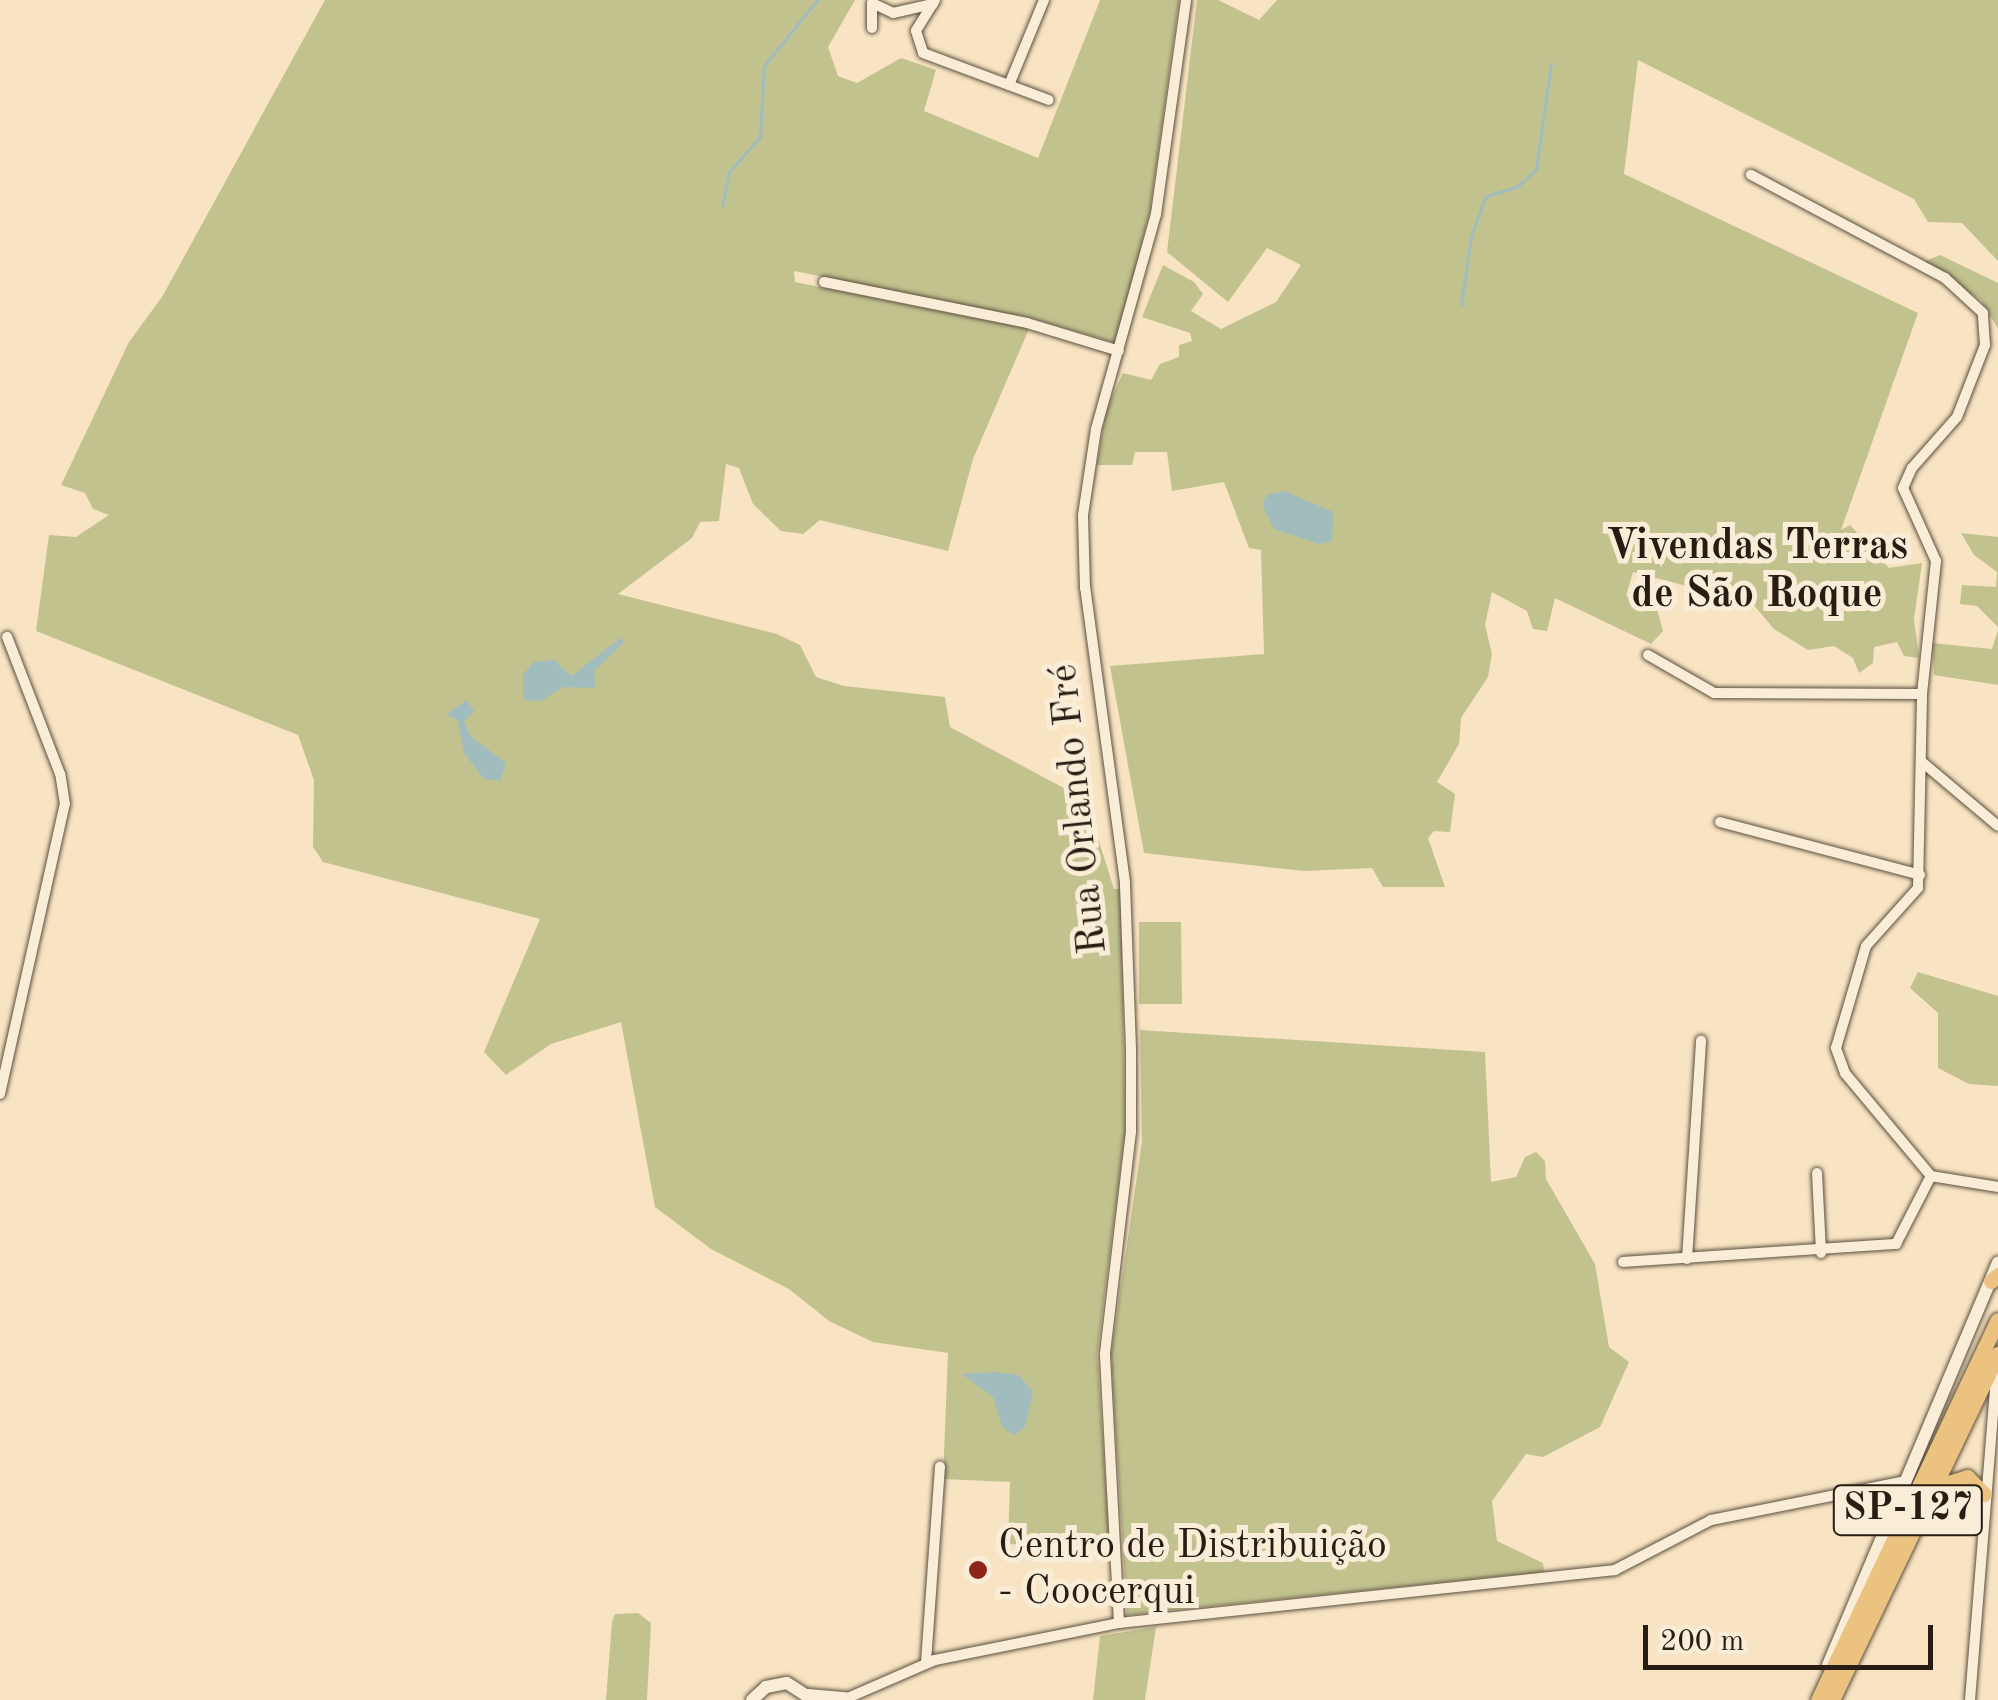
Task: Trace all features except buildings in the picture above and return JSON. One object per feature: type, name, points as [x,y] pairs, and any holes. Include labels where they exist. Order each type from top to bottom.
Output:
[{"type":"highway","name":"SP-127","points":[[1817,1700],[1998,1320]]},
{"type":"highway","name":"SP-127","points":[[1832,1700],[1998,1357]]},
{"type":"highway","points":[[1932,1488],[1967,1477],[1984,1494]]},
{"type":"street","points":[[1009,85],[1044,0]]},
{"type":"street","name":"Rua Orlando Fré","points":[[1119,1622],[1105,1353],[1130,1132],[1126,882],[1085,588],[1082,514],[1096,429],[1156,214],[1186,0]]},
{"type":"street","points":[[934,2],[918,27],[917,43],[926,56],[1049,100]]},
{"type":"street","points":[[872,28],[872,3],[893,12],[934,2]]},
{"type":"street","points":[[1751,176],[1974,298],[1983,313],[1985,345],[1958,417],[1912,468],[1903,488],[1935,548],[1922,694],[1920,875],[1910,902],[1866,946],[1836,1048],[1846,1073],[1931,1176],[1998,1187]]},
{"type":"street","points":[[824,282],[1027,323],[1119,351]]},
{"type":"street","points":[[1985,345],[1998,339]]},
{"type":"street","points":[[0,1094],[64,804],[60,774],[7,637]]},
{"type":"street","points":[[1648,654],[1714,693],[1922,694]]},
{"type":"street","points":[[1922,762],[1998,826]]},
{"type":"street","points":[[1720,822],[1920,875]]},
{"type":"street","points":[[1688,1259],[1701,1040]]},
{"type":"street","points":[[1817,1173],[1821,1252]]},
{"type":"street","points":[[1623,1262],[1821,1252],[1896,1244],[1931,1176]]},
{"type":"street","points":[[1817,1700],[1860,1579],[1995,1278],[1998,1262]]},
{"type":"street","points":[[1970,1700],[1998,1357]]},
{"type":"street","points":[[926,1662],[940,1468]]},
{"type":"street","points":[[752,1700],[776,1683],[810,1697],[845,1699],[926,1662],[1119,1622],[1614,1570],[1729,1514],[1906,1481]]},
{"type":"green space","points":[[325,0],[855,0],[828,47],[838,76],[857,83],[901,58],[936,70],[924,111],[1038,158],[1100,0],[1179,0],[1150,211],[1116,343],[1031,318],[794,271],[795,282],[1029,329],[973,459],[948,551],[820,520],[803,534],[781,531],[753,504],[739,468],[726,464],[719,521],[700,522],[692,538],[618,594],[777,634],[800,645],[816,677],[844,686],[945,697],[950,727],[1086,800],[1114,889],[1121,889],[1125,1132],[1097,1354],[1110,1550],[1008,1544],[1010,1482],[943,1479],[948,1353],[873,1342],[829,1321],[789,1289],[711,1249],[655,1207],[621,1022],[551,1044],[506,1075],[484,1052],[540,919],[323,862],[313,847],[314,780],[298,735],[36,631],[49,535],[76,537],[109,515],[93,509],[85,493],[61,485],[129,342],[162,297]]},
{"type":"green space","points":[[1197,0],[1218,0],[1259,20],[1277,0],[1998,0],[1998,261],[1962,223],[1928,222],[1914,199],[1638,60],[1624,174],[1918,313],[1841,530],[1850,525],[1889,568],[1922,563],[1914,619],[1919,658],[1904,656],[1897,642],[1874,647],[1873,663],[1859,673],[1853,658],[1834,646],[1808,650],[1774,629],[1752,603],[1633,572],[1626,596],[1657,609],[1663,631],[1651,644],[1555,598],[1547,631],[1533,629],[1527,611],[1492,592],[1485,625],[1492,654],[1488,677],[1461,718],[1459,744],[1437,782],[1455,794],[1450,832],[1434,831],[1428,838],[1445,887],[1383,887],[1372,868],[1304,871],[1144,853],[1110,666],[1264,654],[1261,550],[1249,548],[1224,482],[1172,491],[1167,452],[1135,452],[1132,465],[1097,465],[1106,410],[1123,373],[1151,380],[1160,364],[1179,357],[1179,345],[1192,341],[1190,333],[1142,317],[1163,265],[1194,282],[1203,294],[1191,311],[1221,329],[1276,302],[1301,265],[1267,248],[1228,302],[1167,252]]},
{"type":"green space","points":[[1940,255],[1998,283],[1998,329],[1981,300],[1923,262]]},
{"type":"green space","points":[[1961,533],[1998,537],[1998,627],[1977,606],[1960,604],[1962,585],[1996,587],[1997,572],[1974,555]]},
{"type":"green space","points":[[1998,630],[1998,685],[1934,675],[1932,643],[1992,649]]},
{"type":"green space","points":[[1139,922],[1181,922],[1182,1004],[1139,1004]]},
{"type":"green space","points":[[1918,972],[1998,996],[1998,1086],[1969,1084],[1938,1068],[1938,1013],[1910,988]]},
{"type":"green space","points":[[1140,1030],[1485,1052],[1491,1182],[1516,1177],[1525,1157],[1536,1152],[1545,1161],[1546,1179],[1595,1264],[1609,1347],[1629,1362],[1600,1427],[1543,1457],[1526,1454],[1492,1501],[1497,1541],[1543,1563],[1544,1572],[1127,1615],[1111,1354],[1142,1142]]},
{"type":"green space","points":[[638,1613],[651,1623],[647,1700],[606,1700],[612,1622],[615,1614]]},
{"type":"green space","points":[[1156,1627],[1145,1700],[1093,1700],[1100,1636]]},
{"type":"water","points":[[1284,491],[1333,512],[1332,541],[1319,544],[1274,529],[1262,504],[1267,495]]},
{"type":"water","points":[[622,637],[623,643],[594,671],[595,688],[564,687],[540,701],[523,700],[523,675],[533,662],[555,660],[571,676]]},
{"type":"water","points":[[467,700],[474,711],[464,721],[470,736],[506,763],[500,781],[484,779],[464,753],[457,720],[446,714]]},
{"type":"water","points":[[962,1374],[1019,1375],[1033,1392],[1025,1427],[1014,1435],[1003,1428],[993,1397]]},
{"type":"waterway","points":[[722,206],[729,172],[760,137],[764,66],[817,0]]},
{"type":"waterway","points":[[1461,305],[1471,237],[1485,197],[1518,186],[1536,169],[1551,64]]},
{"type":"place","name":"Centro de Distribuição - Coocerqui","points":[[978,1570]]},
{"type":"district","name":"Vivendas Terras de São Roque","points":[[1757,571]]}]
